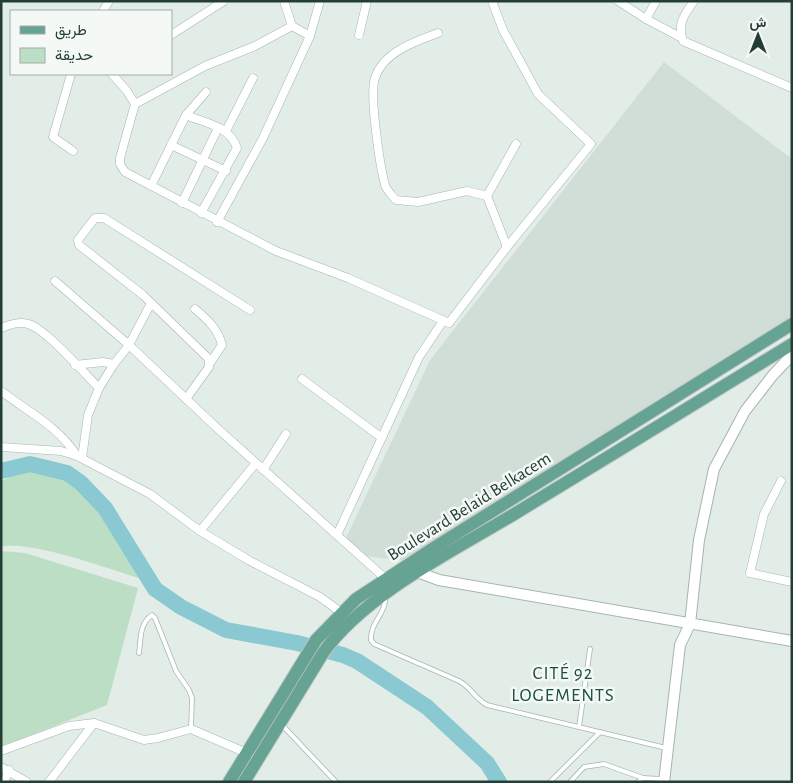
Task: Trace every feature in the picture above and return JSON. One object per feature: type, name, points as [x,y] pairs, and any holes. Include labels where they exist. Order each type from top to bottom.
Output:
[{"type":"main road","name":"Boulevard Belaid Belkacem","points":[[228,782],[312,645],[356,599],[792,324]]},
{"type":"main road","name":"Boulevard Belaid Belkacem","points":[[244,782],[279,722],[324,653],[333,640],[355,618],[417,573],[792,344]]},
{"type":"street","points":[[172,35],[224,1]]},
{"type":"street","points":[[284,1],[292,26],[310,36]]},
{"type":"street","points":[[217,222],[263,138],[310,36],[320,1]]},
{"type":"street","points":[[358,35],[367,1]]},
{"type":"street","points":[[117,76],[135,104],[120,164],[124,172],[276,251],[348,278],[449,323],[507,247],[591,144],[538,94],[503,30],[492,1]]},
{"type":"street","points":[[618,1],[646,19],[682,38]]},
{"type":"street","points":[[646,19],[656,1]]},
{"type":"street","points":[[694,1],[681,20],[683,42],[792,88]]},
{"type":"street","points":[[135,104],[205,66],[255,46],[292,26]]},
{"type":"street","points":[[438,33],[408,44],[388,58],[375,78],[375,128],[385,187],[396,200],[418,202],[466,191],[488,196]]},
{"type":"street","points":[[71,75],[52,136],[74,151]]},
{"type":"street","points":[[182,203],[203,160],[253,78]]},
{"type":"street","points":[[151,186],[186,116],[206,92]]},
{"type":"street","points":[[186,116],[222,129],[234,140],[237,148],[226,171],[201,213]]},
{"type":"street","points":[[507,247],[488,196],[516,144]]},
{"type":"street","points":[[171,146],[226,171]]},
{"type":"street","points":[[210,363],[207,356],[152,303],[79,245],[78,240],[95,218],[104,218],[250,310]]},
{"type":"street","points":[[55,281],[129,345],[263,470],[386,579]]},
{"type":"street","points":[[79,457],[88,415],[99,388],[129,345],[152,303]]},
{"type":"street","points":[[186,399],[222,345],[221,338],[210,322],[195,309]]},
{"type":"street","points":[[336,535],[419,357],[443,321]]},
{"type":"street","points":[[1,328],[14,323],[28,324],[44,334],[99,388]]},
{"type":"street","points":[[664,780],[680,645],[690,624],[700,540],[714,469],[745,412],[773,375],[792,355]]},
{"type":"street","points":[[75,365],[103,362],[114,364]]},
{"type":"street","points":[[302,379],[382,438]]},
{"type":"street","points":[[1,391],[46,421],[68,442],[79,457]]},
{"type":"street","points":[[263,470],[286,434]]},
{"type":"street","points":[[1,447],[61,451],[79,457],[150,494],[200,531],[250,561],[320,597],[342,613]]},
{"type":"street","points":[[200,531],[256,463]]},
{"type":"street","points":[[781,481],[764,514],[750,573],[792,582]]},
{"type":"street","points":[[406,566],[417,573],[439,580],[792,641]]},
{"type":"street","points":[[1,751],[69,726],[94,724],[144,740],[191,729],[246,753],[257,760]]},
{"type":"street","points":[[49,782],[94,724]]},
{"type":"street","points":[[4,782],[5,769],[27,782]]},
{"type":"lane","points":[[385,596],[385,607],[372,626],[371,640],[374,644],[459,680],[464,683],[474,697],[487,705],[668,749]]},
{"type":"lane","points":[[139,653],[141,630],[145,620],[152,615],[155,618],[176,671],[192,698],[191,729]]},
{"type":"lane","points":[[579,727],[590,649]]},
{"type":"lane","points":[[279,722],[336,782]]},
{"type":"lane","points":[[550,782],[600,732]]},
{"type":"lane","points":[[570,782],[584,767],[604,764],[642,778],[664,780]]},
{"type":"lane","points":[[638,782],[642,778]]},
{"type":"shaded area","points":[[664,62],[792,159],[792,318],[405,561],[366,556],[346,538],[430,360]]},
{"type":"green space","points":[[25,470],[47,473],[66,481],[83,493],[111,525],[145,580],[94,563],[51,552],[14,546],[1,547],[1,481]]},
{"type":"green space","points":[[1,551],[25,553],[138,588],[107,705],[1,747]]},
{"type":"waterway","points":[[1,471],[30,464],[67,473],[81,483],[105,508],[155,589],[181,607],[226,630],[297,643],[343,655],[357,661],[427,707],[487,763],[499,782]]},
{"type":"district","name":"CITÉ 92 LOGEMENTS","points":[[563,683]]}]
